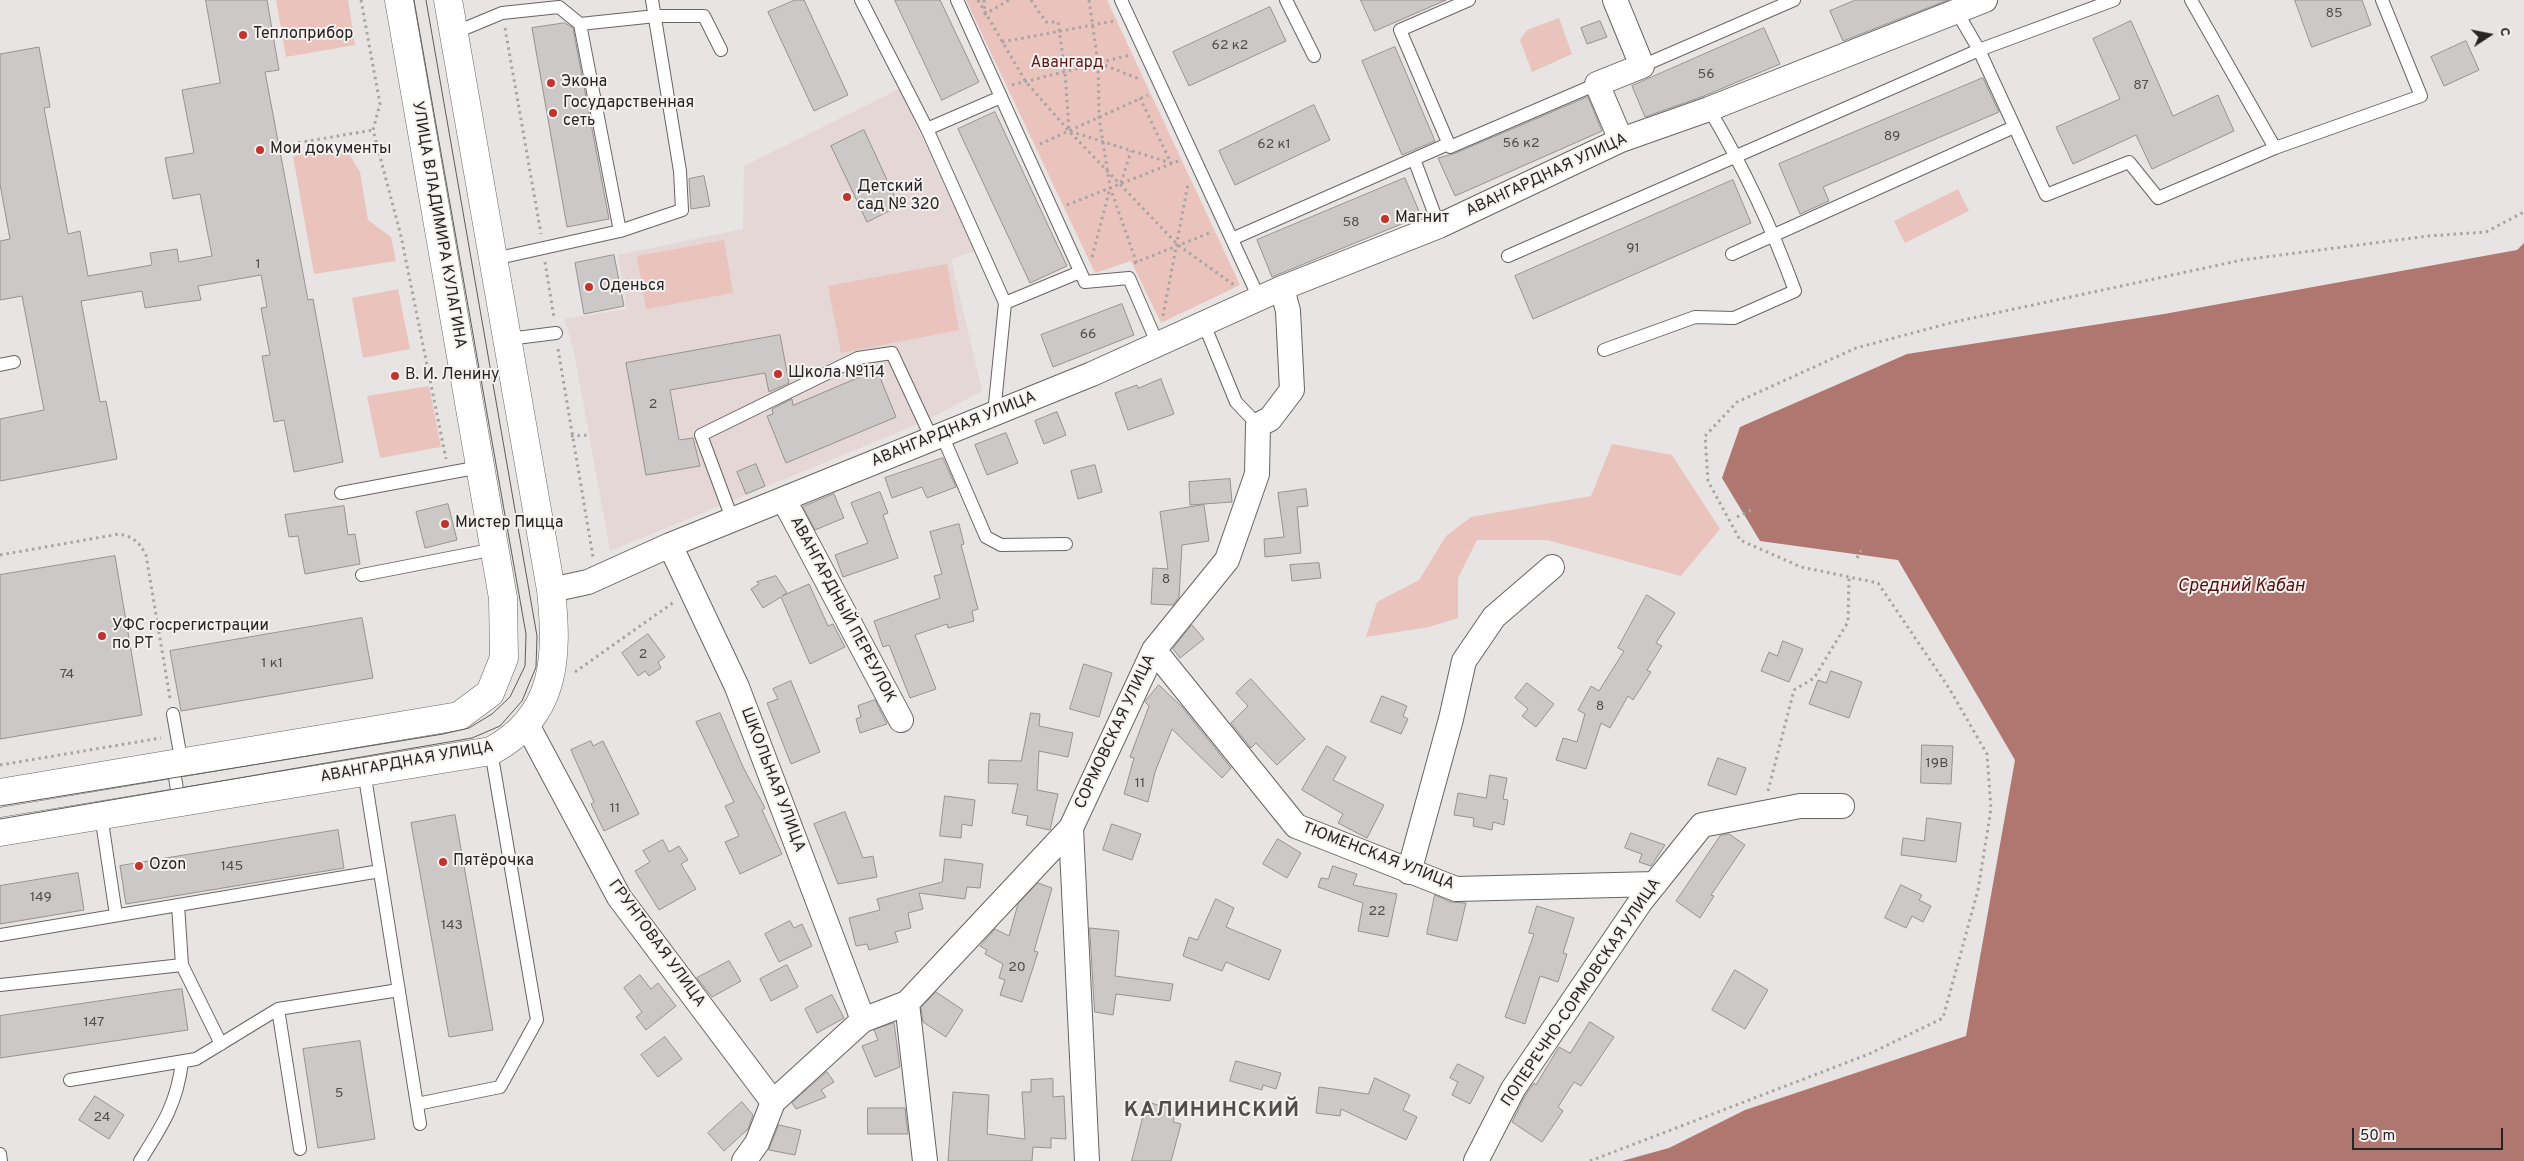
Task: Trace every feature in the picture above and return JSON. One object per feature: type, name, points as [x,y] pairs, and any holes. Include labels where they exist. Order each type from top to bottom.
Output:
[{"type":"main road","name":"УЛИЦА ВЛАДИМИРА КУЛАГИНА","points":[[178,764],[459,716],[490,693],[504,658],[503,598],[398,0]]},
{"type":"main road","points":[[448,0],[551,590]]},
{"type":"main road","name":"АВАНГАРДНАЯ УЛИЦА","points":[[0,832],[491,751],[511,740],[542,701],[552,671],[556,633],[551,590]]},
{"type":"main road","points":[[0,793],[178,764]]},
{"type":"street","points":[[1615,0],[1642,66],[1597,84],[1622,140]]},
{"type":"street","name":"АВАНГАРДНАЯ УЛИЦА","points":[[551,590],[588,582],[670,545],[994,414],[1158,345],[1282,288],[1438,226],[1622,140],[1709,109],[1985,0]]},
{"type":"street","points":[[1258,425],[1270,419],[1292,390],[1288,311],[1282,288]]},
{"type":"street","name":"СОРМОВСКАЯ УЛИЦА","points":[[1087,1161],[1072,828],[1154,650],[1227,560],[1257,474],[1258,425]]},
{"type":"street","name":"АВАНГАРДНЫЙ ПЕРЕУЛОК","points":[[784,500],[901,720]]},
{"type":"street","name":"ШКОЛЬНАЯ УЛИЦА","points":[[670,545],[737,687],[863,1020]]},
{"type":"street","points":[[1409,872],[1464,661],[1494,617],[1552,567]]},
{"type":"street","name":"ТЮМЕНСКАЯ УЛИЦА","points":[[1154,650],[1296,826],[1456,889],[1655,884]]},
{"type":"street","name":"ГРУНТОВАЯ УЛИЦА","points":[[526,723],[619,897],[773,1102]]},
{"type":"street","name":"ПОПЕРЕЧНО-СОРМОВСКАЯ УЛИЦА","points":[[1476,1161],[1513,1089],[1641,901],[1702,825],[1800,806],[1842,806]]},
{"type":"street","points":[[744,1161],[757,1143],[773,1102],[863,1020],[907,1003],[1072,828]]},
{"type":"street","points":[[907,1003],[925,1161]]},
{"type":"lane","points":[[494,258],[620,231],[682,210],[680,171],[652,0]]},
{"type":"lane","points":[[861,0],[927,129],[1005,303],[994,414]]},
{"type":"lane","points":[[957,0],[1082,277]]},
{"type":"lane","points":[[1121,0],[1259,298]]},
{"type":"lane","points":[[1286,0],[1314,56]]},
{"type":"lane","points":[[1469,0],[1400,30],[1450,147],[1597,84]]},
{"type":"lane","points":[[1642,66],[1794,0]]},
{"type":"lane","points":[[1508,256],[1978,50],[2114,0]]},
{"type":"lane","points":[[2191,0],[2275,148]]},
{"type":"lane","points":[[1957,12],[1978,50],[2046,195],[2129,162],[2158,198],[2275,148],[2422,96],[2382,0]]},
{"type":"lane","points":[[454,33],[501,6],[559,7],[580,24],[620,231]]},
{"type":"lane","points":[[580,24],[656,16],[704,16],[721,50]]},
{"type":"lane","points":[[927,129],[999,93]]},
{"type":"lane","points":[[1604,350],[1695,317],[1734,318],[1795,292],[1774,235],[1737,156],[1709,109]]},
{"type":"lane","points":[[1732,254],[2014,127]]},
{"type":"lane","points":[[1232,239],[1448,144]]},
{"type":"lane","points":[[1414,158],[1438,226]]},
{"type":"lane","points":[[1005,303],[1082,277],[1129,278],[1158,345]]},
{"type":"lane","points":[[1204,324],[1236,402],[1258,425]]},
{"type":"lane","points":[[508,339],[556,333]]},
{"type":"lane","points":[[733,521],[701,435],[858,358],[892,354],[937,437],[986,537],[1001,544],[1066,544]]},
{"type":"lane","points":[[0,365],[14,362]]},
{"type":"lane","points":[[341,493],[480,467]]},
{"type":"lane","points":[[362,575],[495,549]]},
{"type":"lane","points":[[173,714],[177,736],[180,802]]},
{"type":"lane","points":[[416,1104],[500,1087],[537,1020],[491,751]]},
{"type":"lane","points":[[364,772],[420,1124]]},
{"type":"lane","points":[[101,815],[116,915]]},
{"type":"lane","points":[[0,935],[380,871]]},
{"type":"lane","points":[[178,905],[182,965],[221,1044]]},
{"type":"lane","points":[[0,985],[182,965]]},
{"type":"lane","points":[[70,1080],[196,1059],[278,1009],[399,990]]},
{"type":"lane","points":[[278,1009],[300,1149]]},
{"type":"lane","points":[[140,1161],[170,1113],[182,1062]]},
{"type":"lane","points":[[0,1154],[1,1161]]},
{"type":"path","points":[[361,0],[380,104],[373,130],[401,236],[449,473]]},
{"type":"path","points":[[978,0],[1026,82],[1069,131],[1121,183],[1178,245],[1235,286]]},
{"type":"path","points":[[984,0],[985,14]]},
{"type":"path","points":[[985,14],[1009,0]]},
{"type":"path","points":[[1031,0],[1046,22],[1058,22],[1065,71],[1069,131]]},
{"type":"path","points":[[1089,0],[1098,63],[1099,117],[1110,188],[1139,270]]},
{"type":"path","points":[[501,6],[543,248],[592,557]]},
{"type":"path","points":[[1002,42],[1130,18]]},
{"type":"path","points":[[999,93],[1026,82],[1144,51]]},
{"type":"path","points":[[1098,63],[1162,88]]},
{"type":"path","points":[[1025,151],[1162,88]]},
{"type":"path","points":[[1140,98],[1171,163]]},
{"type":"path","points":[[280,146],[373,130]]},
{"type":"path","points":[[1069,131],[1171,163]]},
{"type":"path","points":[[1121,183],[1131,151]]},
{"type":"path","points":[[1052,211],[1193,155],[1178,245],[1162,321]]},
{"type":"path","points":[[1082,277],[1110,188]]},
{"type":"path","points":[[1590,1161],[1869,1054],[1943,1018],[1978,890],[1991,809],[1987,754],[1949,688],[1878,583],[1801,567],[1740,540],[1708,481],[1705,436],[1738,402],[1856,348],[1954,322],[2242,260],[2428,236],[2486,232],[2524,212]]},
{"type":"path","points":[[1127,265],[1226,226]]},
{"type":"path","points":[[572,436],[589,435]]},
{"type":"path","points":[[1737,517],[1753,509]]},
{"type":"path","points":[[0,555],[118,534],[129,536],[140,543],[146,555],[173,714]]},
{"type":"path","points":[[1858,558],[1863,546]]},
{"type":"path","points":[[1762,814],[1794,690],[1814,678],[1848,622],[1849,577]]},
{"type":"path","points":[[568,677],[691,590]]},
{"type":"path","points":[[0,765],[177,736]]},
{"type":"shaded area","name":"Школа №114","points":[[899,89],[975,251],[951,259],[982,391],[923,422],[610,551],[575,357],[565,319],[627,309],[618,255],[743,229],[744,166]]},
{"type":"green space","points":[[276,0],[348,0],[355,45],[286,57]]},
{"type":"green space","name":"Авангард","points":[[966,0],[1107,0],[1240,285],[1161,323],[1131,261],[1095,273]]},
{"type":"green space","points":[[1559,18],[1572,54],[1532,72],[1520,40],[1527,30]]},
{"type":"green space","points":[[345,147],[360,172],[368,220],[391,237],[396,261],[314,274],[293,156]]},
{"type":"green space","points":[[1958,189],[1969,211],[1905,243],[1894,221]]},
{"type":"green space","points":[[724,240],[733,293],[646,309],[637,256]]},
{"type":"green space","points":[[947,264],[959,330],[841,353],[828,286]]},
{"type":"green space","points":[[398,289],[410,349],[363,358],[352,298]]},
{"type":"green space","points":[[429,386],[441,447],[380,458],[367,396]]},
{"type":"green space","points":[[1612,444],[1672,455],[1720,529],[1681,576],[1547,540],[1477,540],[1458,578],[1458,618],[1429,627],[1366,637],[1377,602],[1419,580],[1446,536],[1471,517],[1591,496]]},
{"type":"water","name":"Средний Кабан","points":[[2524,243],[2524,1161],[1622,1161],[1669,1148],[1745,1110],[1966,1036],[2015,760],[1898,560],[1760,541],[1722,478],[1740,427],[1907,354],[2164,314],[2517,250]]},
{"type":"building","points":[[206,0],[267,0],[279,70],[265,72],[308,300],[313,299],[343,462],[294,472],[284,420],[274,422],[262,356],[270,355],[261,308],[267,307],[261,275],[198,286],[201,300],[145,308],[142,291],[81,301],[100,402],[106,401],[117,459],[0,481],[0,419],[44,410],[22,296],[0,300],[0,241],[10,239],[0,184],[0,54],[39,47],[50,107],[44,108],[68,234],[80,231],[88,276],[152,265],[150,253],[177,249],[179,262],[212,256],[200,194],[173,199],[165,158],[194,153],[182,90],[220,83]]},
{"type":"building","points":[[795,0],[804,0],[848,95],[814,111],[768,12]]},
{"type":"building","points":[[895,0],[940,0],[979,82],[942,100]]},
{"type":"building","points":[[1361,0],[1446,0],[1375,31]]},
{"type":"building","points":[[1856,0],[1948,0],[1843,41],[1830,11]]},
{"type":"building","points":[[2295,0],[2362,0],[2371,25],[2312,47]]},
{"type":"building","points":[[1270,7],[1286,41],[1189,86],[1173,52]]},
{"type":"building","points":[[1600,21],[1607,37],[1587,44],[1581,28]]},
{"type":"building","points":[[2131,21],[2173,116],[2218,95],[2234,131],[2152,169],[2136,135],[2073,164],[2056,127],[2120,99],[2093,39]]},
{"type":"building","points":[[565,23],[573,28],[609,219],[567,227],[532,28]]},
{"type":"building","points":[[1764,28],[1780,64],[1704,96],[1645,117],[1632,86]]},
{"type":"building","points":[[2466,41],[2479,70],[2444,86],[2431,57]]},
{"type":"building","points":[[1395,47],[1435,141],[1402,155],[1362,61]]},
{"type":"building","points":[[1983,78],[1999,112],[1823,187],[1829,201],[1800,214],[1779,164]]},
{"type":"building","points":[[1588,97],[1602,131],[1455,196],[1438,158],[1453,154]]},
{"type":"building","points":[[1314,105],[1330,140],[1235,185],[1219,151]]},
{"type":"building","points":[[995,112],[1067,266],[1030,283],[958,129]]},
{"type":"building","points":[[864,130],[899,206],[867,222],[831,146]]},
{"type":"building","points":[[704,176],[710,206],[691,209],[689,179]]},
{"type":"building","points":[[1405,178],[1421,216],[1272,277],[1257,240]]},
{"type":"building","points":[[1733,180],[1751,223],[1533,319],[1515,276]]},
{"type":"building","points":[[614,255],[624,306],[584,314],[575,263]]},
{"type":"building","points":[[1122,304],[1134,335],[1053,367],[1041,335]]},
{"type":"building","points":[[780,335],[789,383],[769,392],[765,373],[670,390],[679,440],[693,438],[700,466],[646,475],[626,363]]},
{"type":"building","points":[[877,370],[896,417],[786,463],[767,416],[773,414],[772,409],[792,399],[793,405]]},
{"type":"building","points":[[1161,379],[1174,414],[1128,430],[1115,393],[1137,385],[1138,388]]},
{"type":"building","points":[[1057,412],[1066,435],[1044,444],[1035,421]]},
{"type":"building","points":[[1006,433],[1018,463],[987,475],[975,445]]},
{"type":"building","points":[[943,458],[956,487],[927,498],[922,487],[892,498],[885,478]]},
{"type":"building","points":[[756,464],[765,486],[746,494],[737,472]]},
{"type":"building","points":[[1095,465],[1102,492],[1078,499],[1071,471]]},
{"type":"building","points":[[1230,479],[1232,502],[1190,505],[1189,482]]},
{"type":"building","points":[[1306,489],[1308,506],[1297,507],[1301,553],[1265,557],[1264,539],[1284,537],[1278,493]]},
{"type":"building","points":[[880,492],[888,513],[883,515],[898,558],[843,577],[835,555],[868,543],[851,503]]},
{"type":"building","points":[[834,494],[844,518],[815,530],[803,507]]},
{"type":"building","points":[[448,504],[457,540],[425,548],[416,512]]},
{"type":"building","points":[[1204,505],[1209,541],[1182,545],[1179,597],[1173,605],[1151,604],[1153,568],[1168,569],[1160,512]]},
{"type":"building","points":[[344,506],[348,535],[355,534],[360,564],[305,574],[298,536],[289,537],[285,515]]},
{"type":"building","points":[[959,524],[964,544],[961,545],[978,609],[972,611],[974,621],[948,628],[947,624],[915,635],[936,689],[910,698],[889,645],[883,647],[874,621],[940,598],[934,576],[942,574],[930,532]]},
{"type":"building","points":[[115,556],[142,715],[0,739],[0,575]]},
{"type":"building","points":[[1319,563],[1321,578],[1292,581],[1290,565]]},
{"type":"building","points":[[776,576],[787,593],[782,596],[809,584],[828,626],[833,624],[845,647],[810,664],[781,597],[763,608],[751,589],[759,584],[757,582]]},
{"type":"building","points":[[1647,595],[1675,613],[1656,643],[1662,646],[1647,670],[1651,672],[1633,700],[1628,696],[1610,728],[1601,723],[1586,769],[1556,760],[1563,738],[1577,742],[1585,714],[1578,710],[1591,686],[1599,691],[1624,651],[1618,648]]},
{"type":"building","points":[[362,618],[373,678],[181,711],[170,651]]},
{"type":"building","points":[[1192,625],[1204,639],[1180,658],[1173,649]]},
{"type":"building","points":[[648,634],[665,657],[658,662],[661,668],[649,676],[645,671],[638,676],[622,653]]},
{"type":"building","points":[[1783,641],[1803,649],[1789,682],[1761,671],[1769,652],[1777,656]]},
{"type":"building","points":[[1084,664],[1112,673],[1099,717],[1070,709]]},
{"type":"building","points":[[1831,671],[1862,682],[1849,718],[1809,704],[1818,680],[1826,683]]},
{"type":"building","points":[[1251,679],[1305,739],[1277,765],[1256,743],[1251,748],[1231,723],[1248,706],[1236,693]]},
{"type":"building","points":[[791,681],[820,752],[791,764],[767,703],[778,699],[773,689]]},
{"type":"building","points":[[1527,683],[1554,704],[1536,727],[1522,716],[1528,709],[1515,698]]},
{"type":"building","points":[[1159,685],[1182,707],[1231,768],[1222,778],[1172,729],[1155,772],[1148,802],[1124,794],[1134,758],[1130,757],[1149,706],[1145,702]]},
{"type":"building","points":[[1382,696],[1407,706],[1403,716],[1408,719],[1401,734],[1371,722]]},
{"type":"building","points":[[875,700],[887,724],[860,733],[856,719],[861,717],[858,706]]},
{"type":"building","points":[[720,713],[743,767],[765,808],[762,810],[782,854],[740,874],[725,842],[739,836],[725,806],[734,802],[696,722]]},
{"type":"building","points":[[1031,713],[1040,714],[1039,726],[1073,733],[1068,757],[1039,751],[1037,790],[1058,794],[1050,830],[1026,825],[1028,816],[1012,813],[1018,784],[988,783],[989,760],[1021,761]]},
{"type":"building","points":[[591,741],[593,746],[603,741],[639,814],[604,831],[591,804],[594,802],[571,750]]},
{"type":"building","points":[[1922,745],[1953,746],[1951,784],[1921,783]]},
{"type":"building","points":[[1327,746],[1346,757],[1333,780],[1384,805],[1367,838],[1338,823],[1343,814],[1302,790]]},
{"type":"building","points":[[1718,758],[1746,768],[1736,795],[1708,785]]},
{"type":"building","points":[[1490,775],[1507,778],[1503,799],[1508,800],[1504,825],[1493,822],[1492,830],[1473,826],[1474,818],[1454,815],[1458,793],[1486,798]]},
{"type":"building","points":[[945,796],[975,800],[972,826],[962,824],[961,838],[940,836]]},
{"type":"building","points":[[845,812],[863,858],[873,856],[877,877],[838,884],[814,824]]},
{"type":"building","points":[[455,815],[493,1030],[449,1037],[411,823]]},
{"type":"building","points":[[1927,818],[1961,823],[1956,862],[1901,855],[1903,838],[1924,841]]},
{"type":"building","points":[[1112,824],[1141,834],[1132,860],[1103,850]]},
{"type":"building","points":[[338,830],[344,868],[126,904],[120,866]]},
{"type":"building","points":[[1631,833],[1665,845],[1651,866],[1639,862],[1642,854],[1625,848]]},
{"type":"building","points":[[1729,834],[1745,845],[1711,895],[1714,896],[1700,918],[1676,901],[1720,836]]},
{"type":"building","points":[[1278,839],[1301,853],[1287,878],[1263,864]]},
{"type":"building","points":[[663,840],[669,852],[679,846],[688,860],[681,864],[696,889],[659,910],[635,871],[650,862],[643,851]]},
{"type":"building","points":[[945,859],[983,864],[980,888],[967,887],[965,899],[919,893],[923,909],[908,913],[911,928],[895,932],[898,942],[869,950],[867,944],[856,946],[849,918],[880,910],[877,899],[942,882]]},
{"type":"building","points":[[1333,866],[1357,874],[1353,885],[1397,894],[1388,937],[1358,931],[1363,903],[1318,887],[1321,878],[1328,879]]},
{"type":"building","points":[[78,873],[84,910],[0,924],[0,886]]},
{"type":"building","points":[[1038,883],[1052,888],[1034,951],[1038,952],[1022,1002],[1000,995],[1005,980],[999,978],[1003,964],[985,954],[987,950],[980,946],[995,929],[1009,936],[1018,904]]},
{"type":"building","points":[[1901,885],[1922,895],[1919,900],[1931,906],[1923,922],[1912,916],[1906,928],[1885,918]]},
{"type":"building","points":[[1435,895],[1451,902],[1466,903],[1457,941],[1427,934]]},
{"type":"building","points":[[1216,899],[1234,908],[1226,927],[1281,950],[1269,980],[1226,962],[1222,971],[1183,956],[1189,937],[1197,940]]},
{"type":"building","points":[[1537,906],[1574,918],[1563,953],[1567,954],[1558,982],[1540,976],[1525,1024],[1505,1017],[1534,934],[1529,933]]},
{"type":"building","points":[[790,921],[794,928],[802,924],[812,946],[779,962],[765,934]]},
{"type":"building","points":[[1090,928],[1119,931],[1115,976],[1173,984],[1170,1001],[1116,994],[1113,1015],[1095,1012]]},
{"type":"building","points":[[729,961],[741,981],[712,997],[697,978]]},
{"type":"building","points":[[787,965],[798,987],[771,1001],[760,979]]},
{"type":"building","points":[[1735,970],[1768,990],[1745,1029],[1712,1010]]},
{"type":"building","points":[[640,975],[651,989],[658,983],[676,1006],[646,1030],[636,1017],[642,1012],[624,988]]},
{"type":"building","points":[[182,989],[188,1030],[0,1058],[0,1016]]},
{"type":"building","points":[[936,992],[963,1010],[946,1037],[923,1022],[921,1008]]},
{"type":"building","points":[[832,995],[844,1018],[817,1033],[805,1009]]},
{"type":"building","points":[[1590,1022],[1614,1037],[1581,1086],[1574,1082],[1558,1107],[1563,1111],[1542,1142],[1512,1122],[1525,1096],[1534,1083],[1536,1085],[1559,1047],[1570,1053]]},
{"type":"building","points":[[894,1023],[900,1067],[875,1077],[862,1046],[878,1040],[874,1030]]},
{"type":"building","points":[[665,1037],[682,1059],[658,1077],[641,1055]]},
{"type":"building","points":[[360,1041],[375,1139],[318,1148],[303,1049]]},
{"type":"building","points":[[1236,1061],[1281,1073],[1276,1089],[1263,1085],[1262,1090],[1230,1081]]},
{"type":"building","points":[[1458,1064],[1484,1077],[1470,1104],[1452,1095],[1458,1082],[1450,1078]]},
{"type":"building","points":[[827,1072],[834,1082],[821,1090],[826,1097],[796,1109],[792,1103]]},
{"type":"building","points":[[1375,1078],[1410,1095],[1403,1110],[1417,1117],[1406,1140],[1341,1109],[1340,1116],[1316,1113],[1319,1087],[1368,1094]]},
{"type":"building","points":[[1053,1079],[1053,1097],[1064,1096],[1066,1139],[1051,1138],[1051,1148],[1033,1147],[1032,1161],[948,1161],[953,1092],[989,1095],[987,1134],[1025,1139],[1022,1092],[1031,1092],[1031,1080]]},
{"type":"building","points":[[95,1096],[124,1115],[109,1139],[79,1120]]},
{"type":"building","points":[[742,1102],[753,1115],[748,1129],[724,1151],[708,1133]]},
{"type":"building","points":[[1147,1102],[1176,1110],[1173,1122],[1181,1124],[1171,1161],[1132,1161]]},
{"type":"building","points":[[868,1108],[905,1108],[908,1134],[868,1134]]},
{"type":"building","points":[[779,1125],[801,1130],[795,1155],[769,1150]]},
{"type":"tram line","points":[[0,806],[443,734],[469,728],[492,714],[510,697],[525,666],[526,634],[414,0]]},
{"type":"tram line","points":[[0,819],[472,738],[500,726],[522,701],[536,667],[537,636],[426,0]]},
{"type":"place","name":"Теплоприбор","points":[[243,35]]},
{"type":"place","name":"Экона","points":[[551,83]]},
{"type":"place","name":"Государственная сеть","points":[[553,113]]},
{"type":"place","name":"Мои документы","points":[[260,150]]},
{"type":"place","name":"Детский сад № 320","points":[[847,197]]},
{"type":"place","name":"Магнит","points":[[1385,219]]},
{"type":"place","name":"Оденься","points":[[589,287]]},
{"type":"place","name":"Школа №114","points":[[778,374]]},
{"type":"place","name":"В. И. Ленину","points":[[395,376]]},
{"type":"place","name":"Мистер Пицца","points":[[445,524]]},
{"type":"place","name":"УФС госрегистрации по РТ","points":[[102,636]]},
{"type":"place","name":"Пятёрочка","points":[[443,862]]},
{"type":"place","name":"Ozon","points":[[139,866]]},
{"type":"district","name":"КАЛИНИНСКИЙ","points":[[1212,1112]]}]
